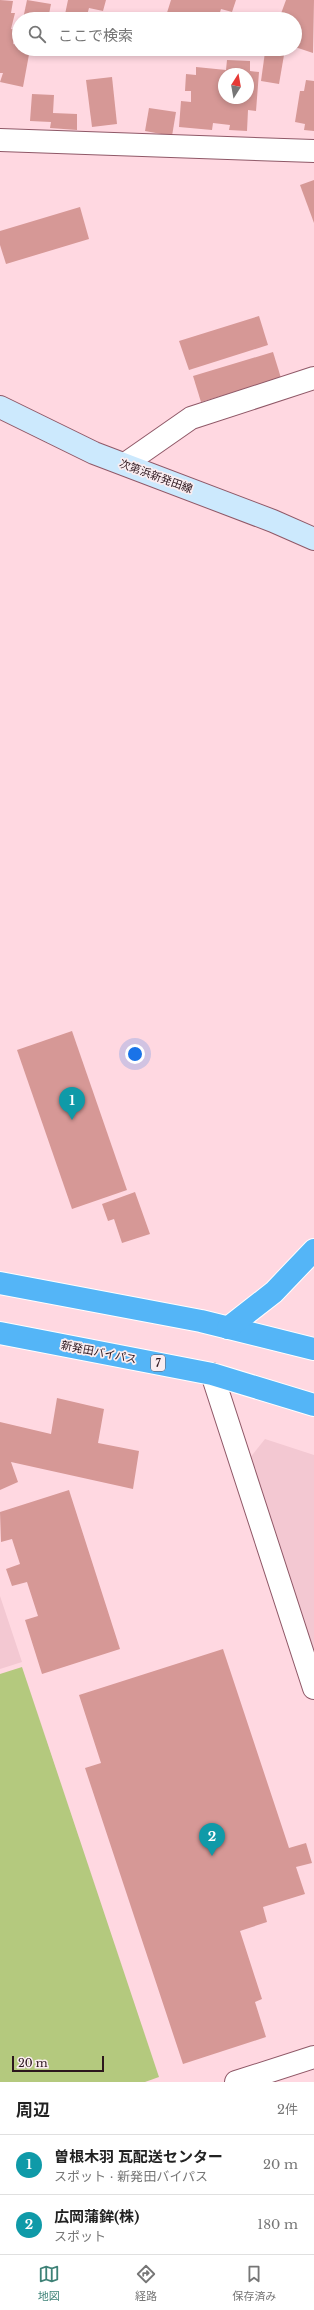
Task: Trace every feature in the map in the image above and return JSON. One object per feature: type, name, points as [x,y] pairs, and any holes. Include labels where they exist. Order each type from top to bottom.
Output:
[{"type":"highway","points":[[228,1328],[274,1292],[314,1250]]},
{"type":"highway","points":[[0,1283],[228,1328],[314,1349]]},
{"type":"highway","name":"新発田バイパス","points":[[0,1333],[212,1374],[314,1405]]},
{"type":"main road","name":"次第浜新発田線","points":[[0,407],[94,453],[266,518],[314,539]]},
{"type":"street","points":[[0,140],[314,151]]},
{"type":"street","points":[[125,464],[191,418],[314,378]]},
{"type":"street","points":[[212,1374],[314,1688]]},
{"type":"street","points":[[236,2082],[314,2057]]},
{"type":"shaded area","points":[[265,1439],[314,1455],[314,1658],[249,1459]]},
{"type":"shaded area","points":[[0,1596],[22,1662],[0,1669]]},
{"type":"green space","points":[[22,1667],[159,2077],[145,2082],[0,2082],[0,1674]]},
{"type":"building","points":[[0,0],[13,1],[11,13],[12,56],[29,56],[23,87],[0,82],[3,73],[0,73]]},
{"type":"building","points":[[27,0],[51,4],[49,12],[24,12]]},
{"type":"building","points":[[68,0],[106,0],[103,11],[89,8],[88,12],[65,12]]},
{"type":"building","points":[[171,0],[236,0],[232,12],[221,9],[220,12],[167,12]]},
{"type":"building","points":[[286,0],[314,0],[313,53],[302,49],[302,12],[282,12]]},
{"type":"building","points":[[264,56],[284,56],[279,84],[261,81]]},
{"type":"building","points":[[227,60],[250,61],[250,68],[226,68]]},
{"type":"building","points":[[196,67],[218,69],[218,104],[254,104],[254,71],[259,72],[256,111],[248,110],[247,131],[229,130],[230,125],[213,123],[212,130],[179,127],[181,101],[191,102],[191,91],[185,91],[186,74],[196,75]]},
{"type":"building","points":[[112,77],[117,124],[92,127],[86,80]]},
{"type":"building","points":[[306,80],[314,81],[314,131],[304,130],[305,124],[295,122],[300,91],[304,91]]},
{"type":"building","points":[[32,94],[54,95],[53,113],[77,114],[77,130],[50,128],[51,122],[30,121]]},
{"type":"building","points":[[149,108],[176,112],[172,136],[145,131]]},
{"type":"building","points":[[314,180],[314,223],[300,185]]},
{"type":"building","points":[[80,207],[89,239],[6,264],[0,245],[0,231]]},
{"type":"building","points":[[259,316],[268,345],[189,370],[179,341]]},
{"type":"building","points":[[273,352],[281,378],[201,402],[193,376]]},
{"type":"building","points":[[72,1031],[127,1190],[72,1209],[17,1050]]},
{"type":"building","points":[[135,1192],[150,1234],[122,1243],[114,1219],[108,1221],[102,1204]]},
{"type":"building","points":[[57,1398],[104,1409],[98,1443],[139,1451],[133,1489],[11,1462],[18,1482],[0,1490],[0,1422],[51,1434]]},
{"type":"building","points":[[69,1490],[120,1649],[42,1674],[25,1620],[38,1616],[27,1582],[12,1586],[6,1569],[20,1564],[12,1539],[1,1542],[0,1512]]},
{"type":"building","points":[[223,1649],[289,1848],[306,1843],[312,1863],[296,1867],[305,1894],[263,1907],[267,1922],[240,1931],[262,1999],[255,2002],[266,2037],[183,2064],[85,1768],[101,1763],[79,1695]]},
{"type":"place","name":"曽根木羽 瓦配送センター","points":[[72,1120]]},
{"type":"place","name":"広岡蒲鉾(株)","points":[[212,1856]]}]
